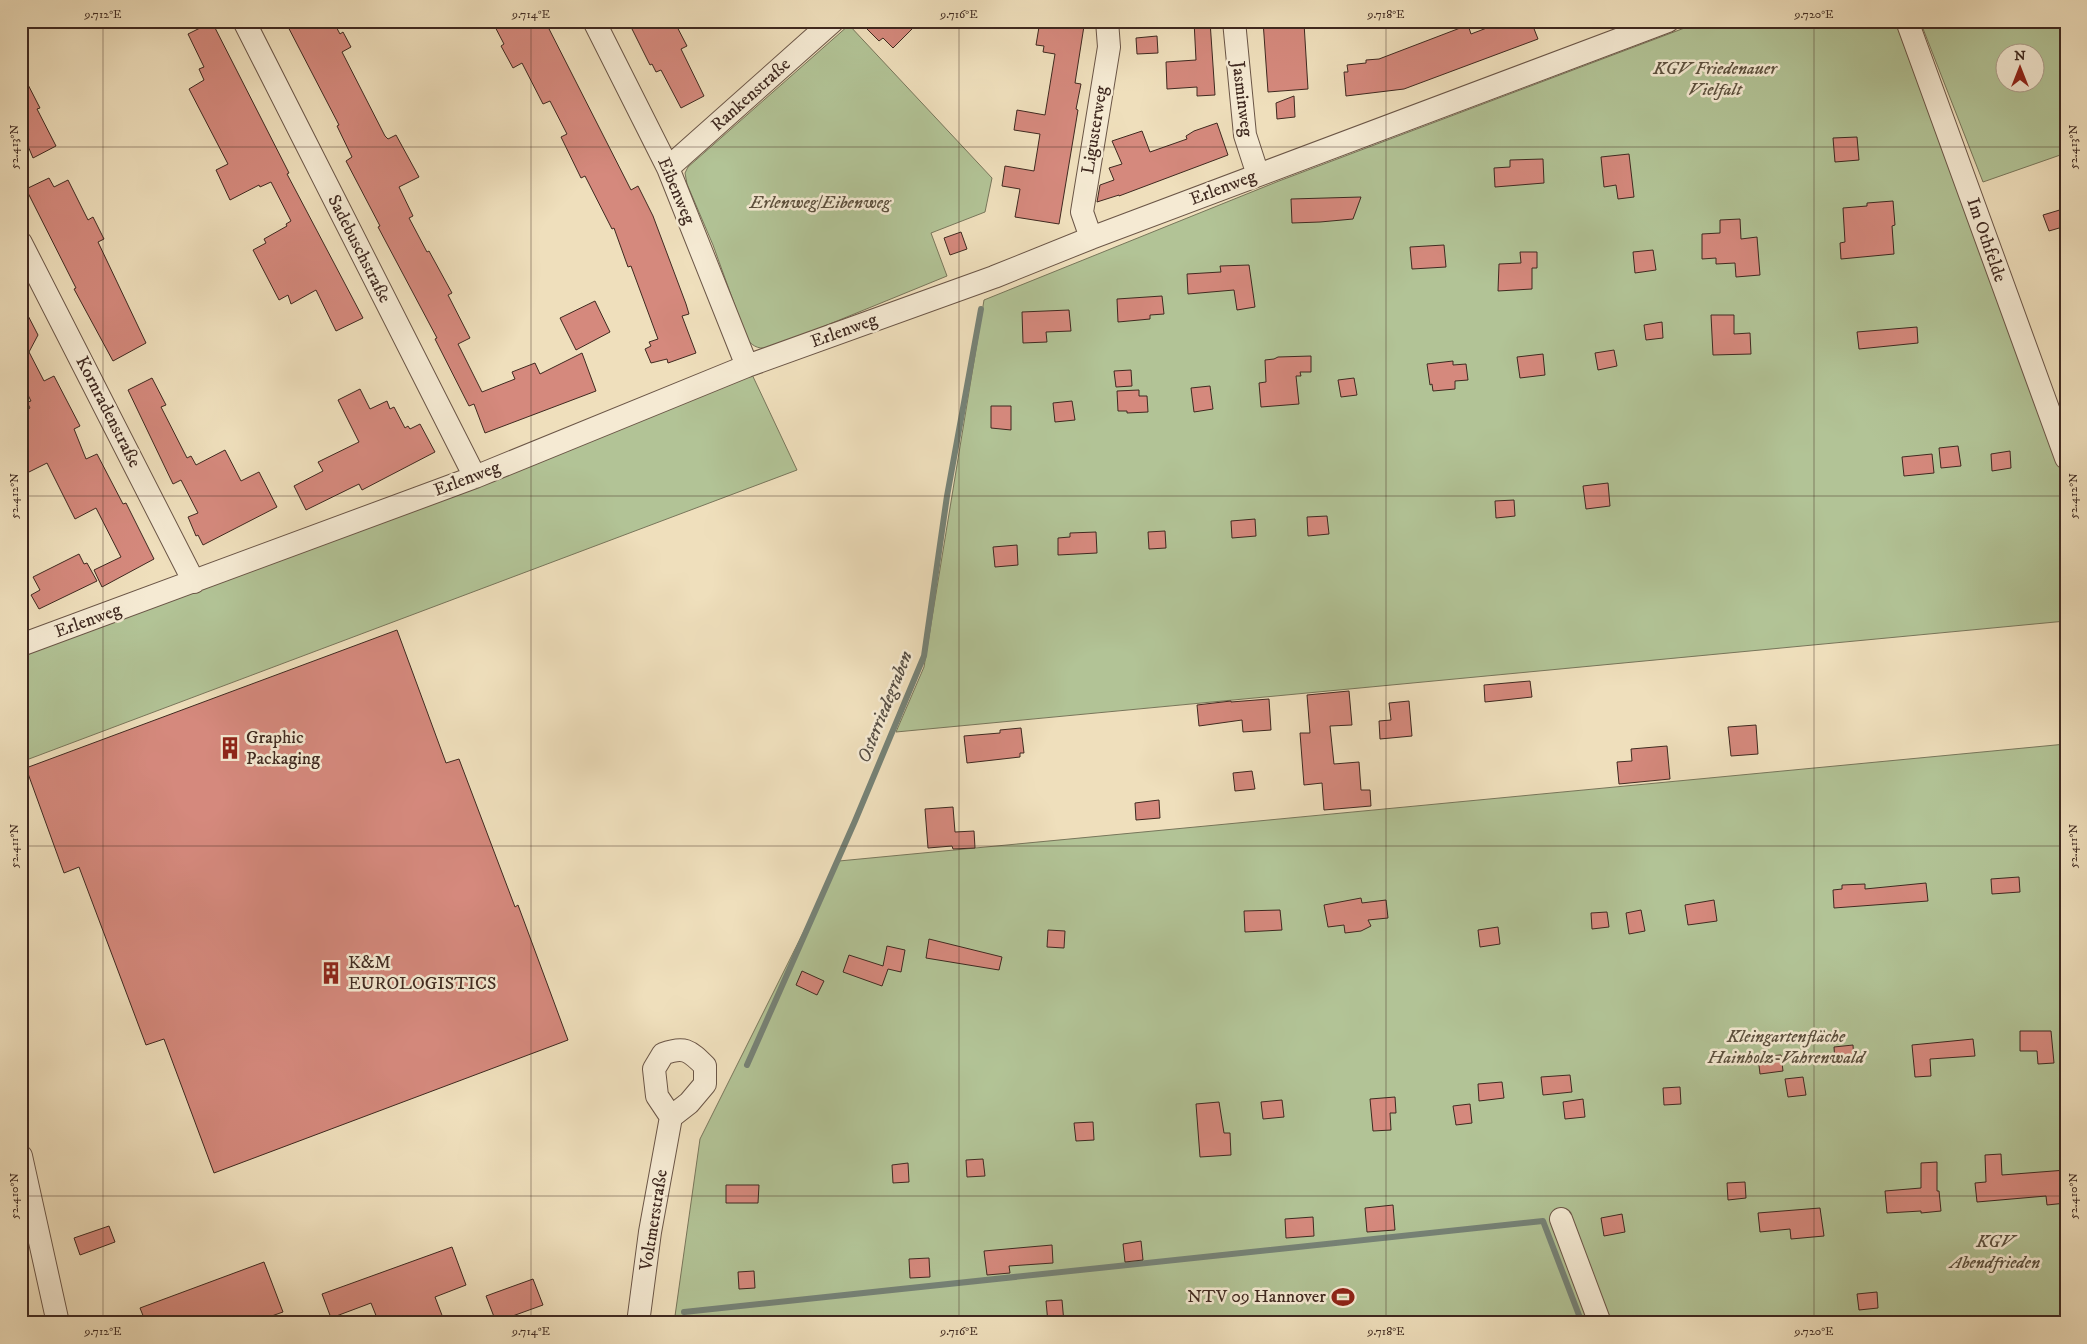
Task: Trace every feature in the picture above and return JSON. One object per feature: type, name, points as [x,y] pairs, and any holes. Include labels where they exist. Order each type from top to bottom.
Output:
[{"type":"street","name":"Sadebuschstraße","points":[[244,21],[475,476]]},
{"type":"street","name":"Eibenweg","points":[[594,21],[668,168],[747,366]]},
{"type":"street","name":"Rankenstraße","points":[[668,168],[833,21]]},
{"type":"street","name":"Ligusterweg","points":[[1091,238],[1082,212],[1109,47],[1107,21]]},
{"type":"street","name":"Jasminweg","points":[[1234,21],[1245,135],[1258,175]]},
{"type":"street","name":"Erlenweg","points":[[21,645],[475,476],[747,366],[994,277],[1091,238],[1668,21]]},
{"type":"street","name":"Im Othfelde","points":[[1907,21],[2066,458]]},
{"type":"street","name":"Kornradenstraße","points":[[21,243],[194,582]]},
{"type":"street","name":"Voltmerstraße","points":[[638,1323],[650,1232],[672,1117]]},
{"type":"street","points":[[21,1156],[58,1323]]},
{"type":"street","points":[[1561,1219],[1600,1323]]},
{"type":"green space","name":"KGV Friedenauer Vielfalt","points":[[1703,21],[1895,21],[2066,482],[2066,621],[896,732],[924,667],[984,300],[1279,181]]},
{"type":"green space","points":[[1920,21],[2066,21],[2066,153],[1983,182]]},
{"type":"green space","name":"Erlenweg/Eibenweg","points":[[849,25],[992,178],[985,212],[931,233],[947,276],[771,348],[758,347],[747,339],[713,245],[687,184],[685,173],[688,167]]},
{"type":"green space","points":[[748,366],[797,470],[21,762],[21,641]]},
{"type":"green space","name":"Kleingartenfläche Hainholz-Vahrenwald","points":[[2066,744],[2066,1323],[674,1323],[700,1139],[839,861]]},
{"type":"building","points":[[285,21],[333,21],[340,34],[343,32],[351,47],[342,52],[385,136],[388,139],[396,135],[419,177],[399,187],[413,216],[409,218],[452,293],[448,295],[470,338],[458,344],[482,392],[515,379],[512,372],[535,363],[540,374],[582,353],[596,391],[485,433],[474,404],[469,406],[435,339],[437,338],[378,227],[380,226],[346,161],[352,157],[337,126],[339,125]]},
{"type":"building","points":[[492,21],[545,21],[631,190],[638,186],[653,216],[686,304],[689,314],[682,316],[696,353],[668,363],[667,359],[651,363],[645,349],[651,346],[649,342],[658,339],[631,266],[628,267],[614,228],[612,229],[585,176],[581,178],[561,137],[567,134],[550,101],[543,104],[522,63],[513,68],[501,46],[504,44]]},
{"type":"building","points":[[640,21],[674,21],[687,46],[681,49],[704,96],[681,108],[661,70],[656,72],[652,64],[650,65],[631,27]]},
{"type":"building","points":[[867,21],[920,21],[893,48],[883,38],[879,41],[867,29],[871,26]]},
{"type":"building","points":[[1040,21],[1072,21],[1072,24],[1084,26],[1075,83],[1081,84],[1076,109],[1078,110],[1059,224],[1015,217],[1020,189],[1002,186],[1005,166],[1034,171],[1040,134],[1014,130],[1017,110],[1045,115],[1055,54],[1043,52],[1044,46],[1036,45]]},
{"type":"building","points":[[1194,21],[1210,21],[1215,95],[1197,96],[1197,87],[1167,89],[1166,62],[1196,60]]},
{"type":"building","points":[[1263,21],[1304,23],[1308,89],[1268,92]]},
{"type":"building","points":[[1505,21],[1531,21],[1538,39],[1404,89],[1346,96],[1344,72],[1348,72],[1347,65],[1366,63],[1366,60],[1379,59],[1468,25],[1471,34]]},
{"type":"building","points":[[212,22],[289,173],[287,174],[363,318],[336,331],[316,290],[291,304],[288,295],[279,300],[253,250],[266,243],[264,239],[287,226],[286,224],[291,221],[271,182],[260,187],[259,185],[230,200],[216,170],[228,164],[189,89],[204,80],[199,69],[204,67],[188,34]]},
{"type":"building","points":[[1157,36],[1158,53],[1137,54],[1136,38]]},
{"type":"building","points":[[21,71],[40,108],[37,109],[56,146],[33,158],[28,146],[21,150]]},
{"type":"building","points":[[1294,96],[1295,117],[1277,119],[1276,103]]},
{"type":"building","points":[[1217,123],[1228,155],[1119,196],[1097,202],[1100,185],[1114,180],[1109,168],[1122,164],[1112,141],[1142,131],[1150,152],[1187,139],[1186,136],[1194,131]]},
{"type":"building","points":[[1857,137],[1859,160],[1835,162],[1833,138]]},
{"type":"building","points":[[1629,154],[1634,197],[1618,199],[1616,185],[1604,187],[1601,157]]},
{"type":"building","points":[[1543,159],[1544,183],[1495,187],[1494,168],[1510,167],[1510,160]]},
{"type":"building","points":[[49,178],[54,187],[68,180],[88,220],[93,217],[104,239],[98,242],[146,343],[113,361],[74,289],[76,288],[26,189]]},
{"type":"building","points":[[1361,197],[1353,219],[1292,223],[1291,199]]},
{"type":"building","points":[[1893,201],[1895,225],[1892,226],[1894,254],[1841,259],[1840,243],[1845,242],[1843,208],[1867,206],[1867,203]]},
{"type":"building","points":[[2063,209],[2066,226],[2049,231],[2043,215]]},
{"type":"building","points":[[1740,219],[1741,239],[1757,237],[1760,275],[1736,277],[1735,263],[1716,264],[1716,258],[1702,259],[1702,234],[1720,233],[1720,220]]},
{"type":"building","points":[[961,232],[967,249],[950,255],[944,238]]},
{"type":"building","points":[[1444,245],[1446,267],[1412,269],[1410,247]]},
{"type":"building","points":[[1653,250],[1656,270],[1635,273],[1633,252]]},
{"type":"building","points":[[1520,252],[1537,252],[1537,268],[1532,268],[1532,289],[1498,291],[1499,264],[1521,263]]},
{"type":"building","points":[[1249,265],[1255,307],[1237,310],[1234,290],[1188,294],[1187,274],[1221,272],[1220,266]]},
{"type":"building","points":[[1162,296],[1164,314],[1150,315],[1150,319],[1118,322],[1117,299]]},
{"type":"building","points":[[595,301],[610,332],[576,350],[560,318]]},
{"type":"building","points":[[21,302],[38,335],[29,352],[44,381],[54,376],[80,426],[74,429],[86,459],[97,454],[123,504],[126,503],[154,559],[102,587],[94,570],[121,557],[96,508],[75,519],[47,463],[21,476],[21,425],[26,422],[21,413],[30,408],[27,402],[31,401],[21,381]]},
{"type":"building","points":[[1069,310],[1071,331],[1046,332],[1047,342],[1023,343],[1022,312]]},
{"type":"building","points":[[1711,315],[1734,315],[1734,334],[1750,333],[1751,354],[1713,355]]},
{"type":"building","points":[[1662,322],[1663,338],[1646,340],[1644,325]]},
{"type":"building","points":[[1917,327],[1918,343],[1859,349],[1857,332]]},
{"type":"building","points":[[1614,350],[1617,366],[1598,370],[1595,353]]},
{"type":"building","points":[[1543,354],[1545,375],[1520,378],[1517,357]]},
{"type":"building","points":[[1311,356],[1311,372],[1300,372],[1301,376],[1296,376],[1299,404],[1261,407],[1259,383],[1266,382],[1265,360],[1278,357]]},
{"type":"building","points":[[1453,361],[1453,365],[1466,364],[1468,380],[1455,381],[1455,389],[1433,391],[1432,384],[1430,385],[1427,364]]},
{"type":"building","points":[[1131,370],[1132,386],[1116,387],[1114,371]]},
{"type":"building","points":[[152,378],[166,405],[161,407],[187,458],[191,456],[196,465],[225,450],[241,481],[259,472],[277,507],[203,545],[198,535],[196,536],[188,517],[198,513],[181,480],[173,484],[128,390]]},
{"type":"building","points":[[1354,378],[1357,395],[1341,397],[1338,380]]},
{"type":"building","points":[[1210,386],[1213,409],[1194,412],[1191,388]]},
{"type":"building","points":[[360,389],[370,409],[387,401],[390,409],[394,407],[405,428],[408,426],[410,429],[420,424],[435,452],[362,490],[359,484],[306,510],[294,486],[323,471],[318,462],[359,442],[338,400]]},
{"type":"building","points":[[1139,390],[1139,396],[1147,396],[1148,412],[1127,413],[1127,411],[1118,411],[1117,391]]},
{"type":"building","points":[[1072,401],[1075,420],[1055,422],[1053,403]]},
{"type":"building","points":[[991,406],[1011,406],[1011,430],[991,428]]},
{"type":"building","points":[[1958,446],[1961,466],[1941,468],[1939,448]]},
{"type":"building","points":[[2010,451],[2011,468],[1992,471],[1991,454]]},
{"type":"building","points":[[1932,454],[1934,473],[1904,476],[1902,457]]},
{"type":"building","points":[[1608,483],[1610,506],[1586,509],[1583,486]]},
{"type":"building","points":[[1514,500],[1515,516],[1496,518],[1495,501]]},
{"type":"building","points":[[1327,516],[1329,534],[1308,536],[1307,517]]},
{"type":"building","points":[[1255,519],[1256,536],[1232,538],[1231,521]]},
{"type":"building","points":[[1165,531],[1166,548],[1149,549],[1148,532]]},
{"type":"building","points":[[1096,532],[1097,553],[1058,555],[1058,538],[1070,537],[1070,533]]},
{"type":"building","points":[[1017,545],[1018,565],[995,567],[993,547]]},
{"type":"building","points":[[79,554],[84,564],[87,563],[97,581],[39,609],[31,595],[40,590],[33,577]]},
{"type":"building","name":"K&M EUROLOGISTICS","points":[[397,630],[446,763],[459,759],[515,907],[518,905],[568,1040],[214,1173],[164,1039],[146,1045],[79,867],[64,873],[26,768]]},
{"type":"building","points":[[1530,681],[1532,697],[1485,702],[1484,685]]},
{"type":"building","points":[[1349,691],[1352,725],[1330,726],[1334,764],[1359,762],[1361,790],[1370,790],[1371,806],[1324,810],[1322,783],[1304,785],[1300,733],[1310,733],[1307,695]]},
{"type":"building","points":[[1269,699],[1271,730],[1243,732],[1242,720],[1199,726],[1197,705]]},
{"type":"building","points":[[1409,701],[1412,736],[1380,739],[1379,721],[1391,720],[1389,703]]},
{"type":"building","points":[[1756,725],[1758,754],[1731,756],[1728,727]]},
{"type":"building","points":[[1021,728],[1024,753],[1020,753],[1020,757],[967,763],[964,736],[1000,733],[1000,730]]},
{"type":"building","points":[[1667,746],[1670,779],[1619,784],[1617,762],[1632,761],[1631,749]]},
{"type":"building","points":[[1252,771],[1255,789],[1235,791],[1233,773]]},
{"type":"building","points":[[1159,800],[1160,818],[1136,820],[1135,803]]},
{"type":"building","points":[[953,807],[955,832],[974,831],[975,848],[953,849],[952,846],[928,848],[925,809]]},
{"type":"building","points":[[2019,877],[2020,892],[1992,894],[1991,879]]},
{"type":"building","points":[[1926,883],[1928,901],[1834,908],[1833,890],[1842,889],[1842,885],[1865,884],[1865,889]]},
{"type":"building","points":[[1361,898],[1362,903],[1386,900],[1388,918],[1368,920],[1371,926],[1361,931],[1345,933],[1344,925],[1328,927],[1324,905]]},
{"type":"building","points":[[1714,900],[1717,921],[1688,925],[1685,905]]},
{"type":"building","points":[[1280,910],[1282,930],[1245,932],[1244,911]]},
{"type":"building","points":[[1641,910],[1645,931],[1629,934],[1626,913]]},
{"type":"building","points":[[1607,912],[1609,927],[1592,929],[1591,913]]},
{"type":"building","points":[[1498,927],[1500,944],[1480,947],[1478,930]]},
{"type":"building","points":[[1048,930],[1065,931],[1064,948],[1047,947]]},
{"type":"building","points":[[929,939],[1002,957],[999,970],[926,958]]},
{"type":"building","points":[[887,946],[905,950],[901,972],[888,969],[882,986],[843,972],[849,955],[883,966]]},
{"type":"building","points":[[802,971],[824,981],[817,995],[796,985]]},
{"type":"building","points":[[2020,1031],[2051,1031],[2054,1063],[2038,1064],[2037,1051],[2020,1051]]},
{"type":"building","points":[[1973,1039],[1975,1056],[1930,1059],[1931,1076],[1915,1077],[1912,1045]]},
{"type":"building","points":[[1853,1045],[1854,1061],[1835,1063],[1834,1047]]},
{"type":"building","points":[[1781,1055],[1783,1071],[1760,1074],[1758,1057]]},
{"type":"building","points":[[1570,1075],[1572,1092],[1543,1095],[1541,1077]]},
{"type":"building","points":[[1803,1077],[1806,1095],[1788,1097],[1785,1079]]},
{"type":"building","points":[[1502,1082],[1504,1098],[1479,1101],[1478,1084]]},
{"type":"building","points":[[1680,1087],[1681,1104],[1664,1105],[1663,1088]]},
{"type":"building","points":[[1395,1097],[1396,1113],[1390,1113],[1391,1130],[1373,1131],[1370,1099]]},
{"type":"building","points":[[1583,1099],[1585,1117],[1565,1119],[1563,1102]]},
{"type":"building","points":[[1282,1100],[1284,1117],[1263,1119],[1261,1102]]},
{"type":"building","points":[[1219,1102],[1224,1133],[1230,1133],[1231,1155],[1200,1157],[1196,1104]]},
{"type":"building","points":[[1470,1104],[1472,1123],[1456,1125],[1453,1106]]},
{"type":"building","points":[[1093,1122],[1094,1140],[1076,1141],[1074,1123]]},
{"type":"building","points":[[2001,1154],[2002,1175],[2066,1170],[2066,1203],[2047,1205],[2046,1196],[1977,1202],[1975,1183],[1986,1182],[1985,1155]]},
{"type":"building","points":[[983,1159],[985,1176],[967,1177],[966,1160]]},
{"type":"building","points":[[1937,1162],[1937,1191],[1939,1191],[1941,1211],[1887,1213],[1885,1191],[1921,1188],[1921,1163]]},
{"type":"building","points":[[908,1163],[909,1182],[893,1183],[892,1165]]},
{"type":"building","points":[[1745,1182],[1746,1198],[1728,1200],[1727,1183]]},
{"type":"building","points":[[726,1185],[759,1185],[758,1203],[726,1203]]},
{"type":"building","points":[[1393,1205],[1395,1230],[1367,1232],[1365,1208]]},
{"type":"building","points":[[1820,1208],[1824,1236],[1791,1239],[1790,1229],[1760,1232],[1758,1213]]},
{"type":"building","points":[[1622,1214],[1625,1232],[1604,1236],[1601,1218]]},
{"type":"building","points":[[1313,1217],[1314,1236],[1286,1238],[1285,1219]]},
{"type":"building","points":[[109,1226],[115,1242],[80,1255],[74,1238]]},
{"type":"building","points":[[1141,1241],[1143,1260],[1125,1262],[1123,1244]]},
{"type":"building","points":[[1052,1245],[1053,1263],[1009,1266],[1010,1273],[987,1275],[984,1251]]},
{"type":"building","points":[[452,1247],[466,1285],[435,1297],[445,1323],[379,1323],[371,1303],[331,1318],[322,1294]]},
{"type":"building","points":[[929,1258],[930,1277],[910,1278],[909,1259]]},
{"type":"building","points":[[264,1262],[283,1312],[266,1318],[268,1323],[146,1323],[140,1308]]},
{"type":"building","points":[[754,1271],[755,1288],[739,1289],[738,1272]]},
{"type":"building","points":[[533,1279],[543,1305],[496,1322],[486,1296]]},
{"type":"building","points":[[1877,1292],[1878,1308],[1859,1310],[1857,1294]]},
{"type":"building","points":[[1062,1300],[1064,1323],[1048,1323],[1046,1301]]},
{"type":"waterway","name":"Osterriedegraben","points":[[747,1065],[855,821],[924,656],[947,496],[981,309]]},
{"type":"waterway","points":[[684,1312],[1543,1221],[1582,1323]]},
{"type":"place","name":"Graphic Packaging","points":[[230,748]]},
{"type":"place","name":"K&M EUROLOGISTICS","points":[[331,973]]},
{"type":"place","name":"NTV 09 Hannover","points":[[1343,1297]]},
{"type":"park label","name":"KGV Abendfrieden","points":[[1995,1252]]}]
